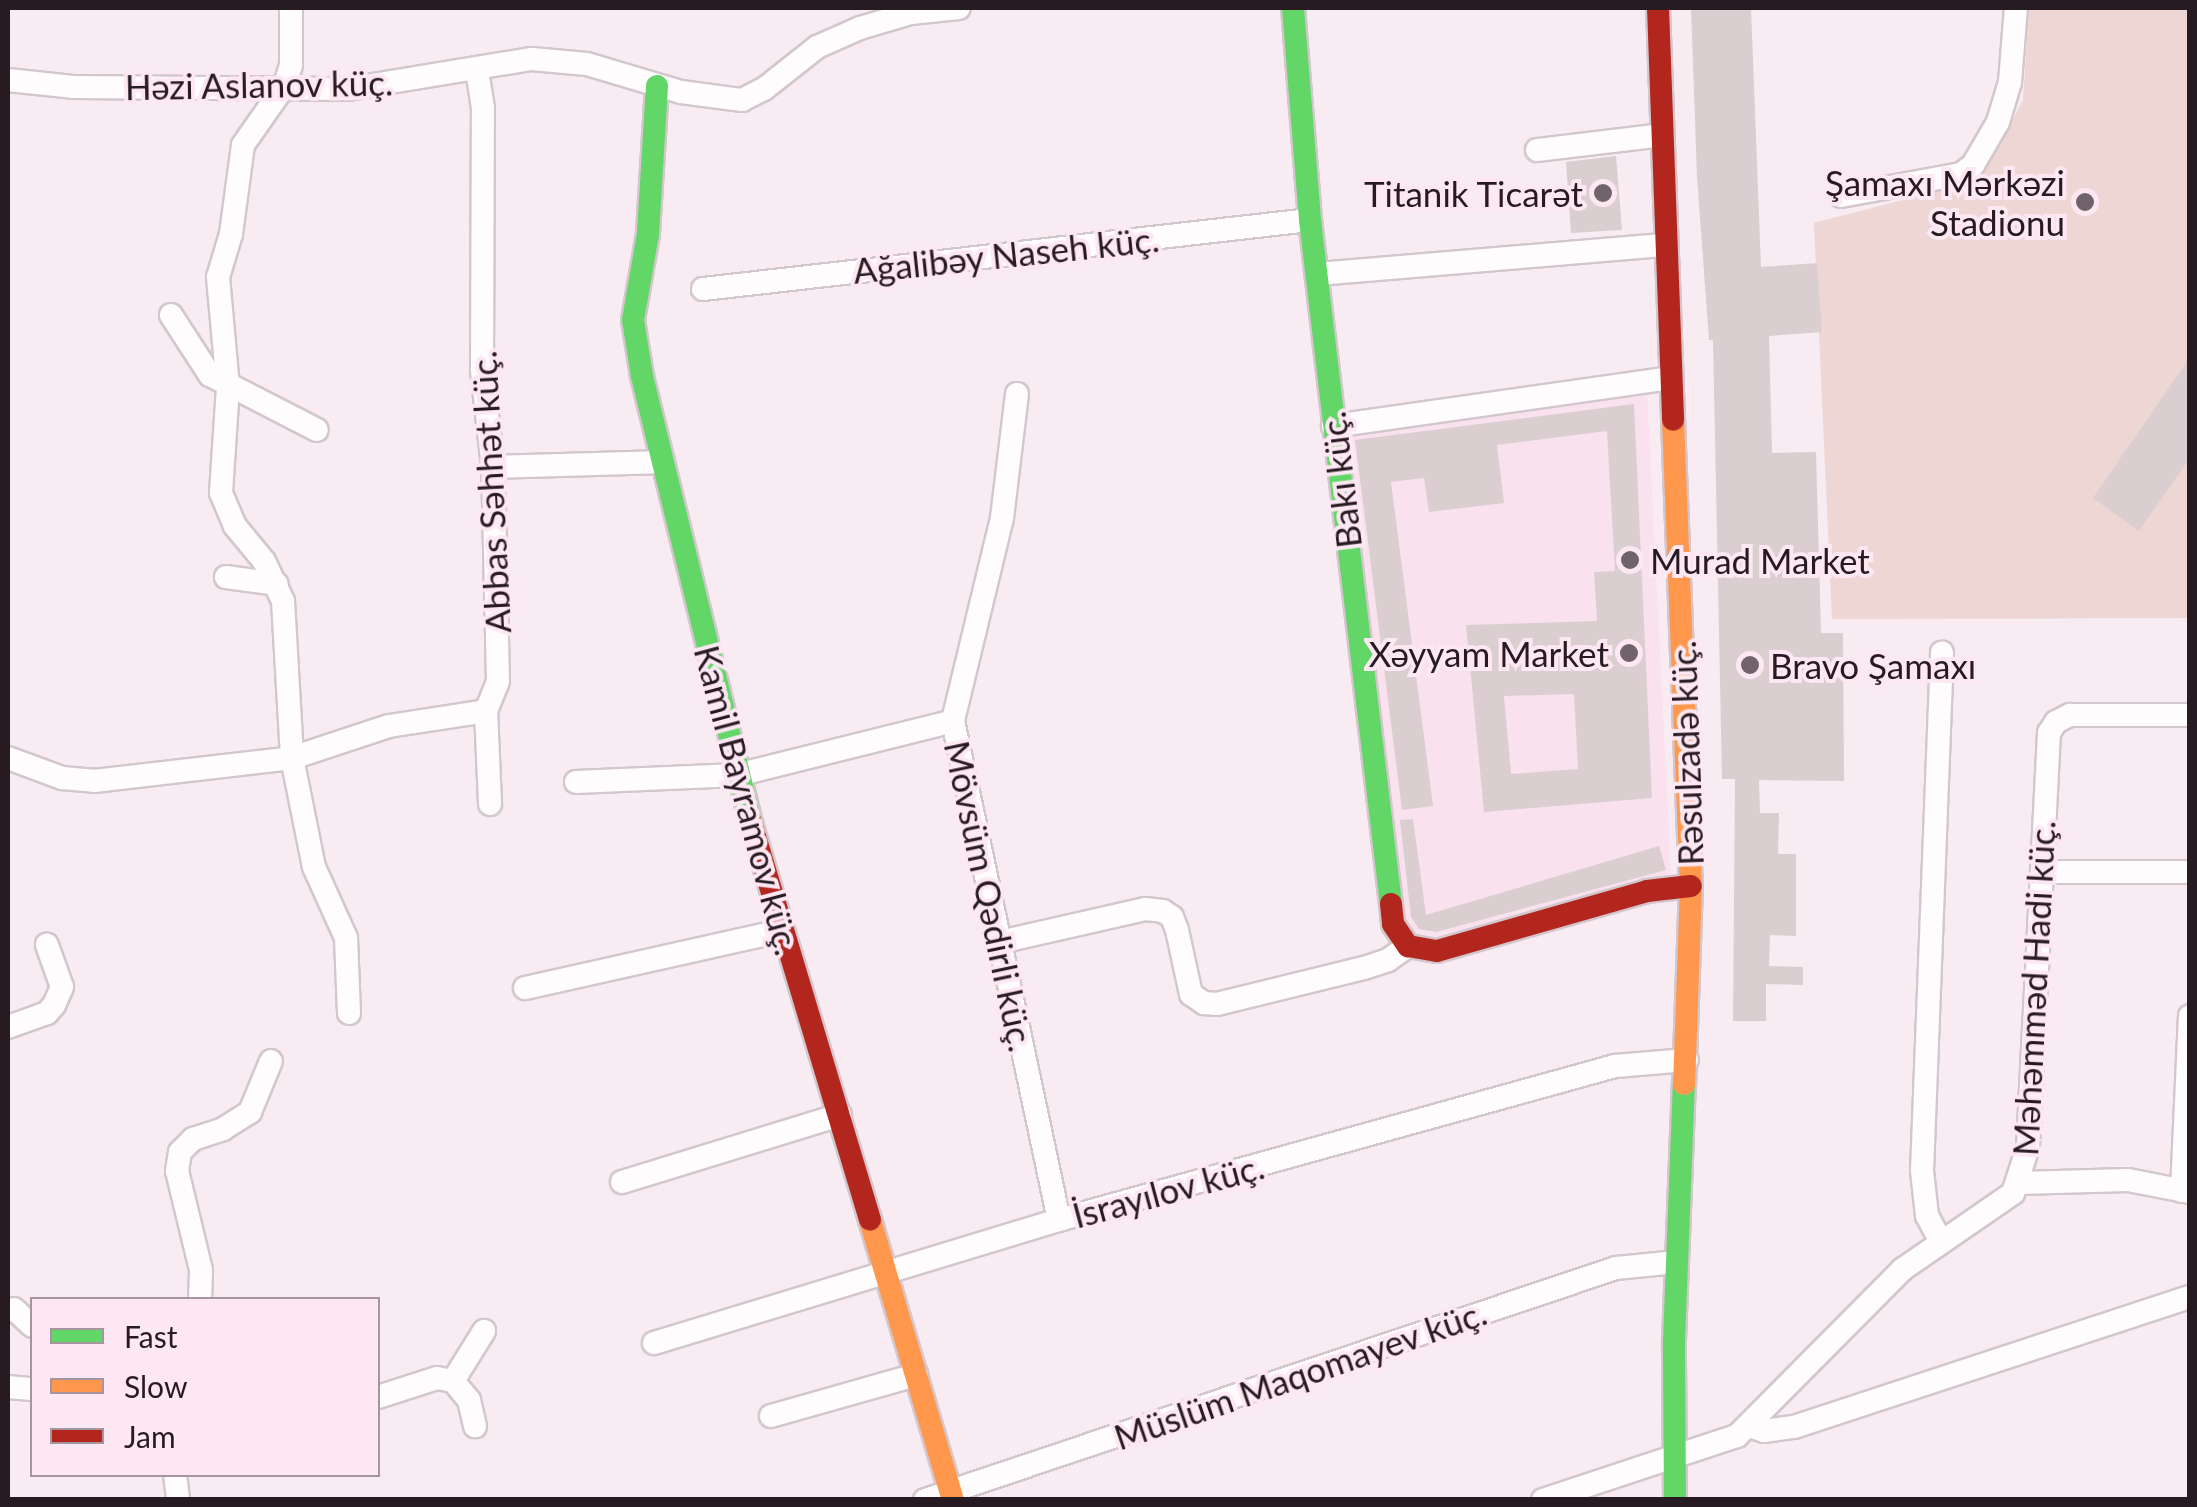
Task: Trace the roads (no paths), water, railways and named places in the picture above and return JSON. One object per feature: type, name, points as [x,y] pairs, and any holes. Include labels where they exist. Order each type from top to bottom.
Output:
[{"type":"street","points":[[291,8],[291,65],[285,85],[243,145],[231,234],[218,277],[228,388],[221,493],[235,526],[278,584],[283,601],[292,758],[314,867],[346,938],[348,1012]]},
{"type":"street","name":"Həzi Aslanov küç.","points":[[8,80],[73,86],[383,86],[532,60],[588,64],[657,86],[742,100],[752,98],[816,47],[860,28],[911,13],[959,8]]},
{"type":"street","name":"Bakı küç.","points":[[1293,8],[1310,220],[1393,924],[1408,946]]},
{"type":"street","name":"Rəsulzadə küç.","points":[[1658,8],[1691,886],[1676,1262],[1675,1500]]},
{"type":"street","points":[[1840,196],[1961,174],[1973,165],[1998,122],[2010,82],[2016,8]]},
{"type":"street","name":"Abbas Səhhət küç.","points":[[477,70],[483,108],[482,370],[493,467],[498,682],[486,711],[490,804]]},
{"type":"street","name":"Kamil Bayramov küç.","points":[[657,86],[648,234],[634,320],[663,462],[737,775],[780,932],[840,1116],[952,1495]]},
{"type":"street","points":[[1537,150],[1662,135]]},
{"type":"street","name":"Ağalibəy Naseh küç.","points":[[703,288],[1310,220]]},
{"type":"street","points":[[1316,274],[1664,245]]},
{"type":"street","points":[[171,316],[210,375],[228,388],[317,430]]},
{"type":"street","points":[[1333,426],[1670,378]]},
{"type":"street","name":"Mövsüm Qədirli küç.","points":[[1017,394],[1002,518],[953,722],[1059,1220]]},
{"type":"street","points":[[493,467],[663,462]]},
{"type":"street","points":[[226,577],[278,584]]},
{"type":"street","points":[[1941,1242],[1927,1216],[1922,1171],[1942,652]]},
{"type":"street","points":[[8,758],[50,774],[94,781],[292,758],[389,726],[471,717],[486,711]]},
{"type":"street","name":"Məhəmməd Hadi küç.","points":[[1542,1500],[1720,1444],[1749,1426],[1884,1288],[1941,1242],[2001,1203],[2020,1183],[2028,1147],[2046,749],[2056,722],[2070,716],[2190,714]]},
{"type":"street","points":[[576,782],[737,775],[953,722]]},
{"type":"street","points":[[2042,872],[2190,872]]},
{"type":"street","points":[[1000,942],[1145,909],[1163,911],[1172,916],[1177,930],[1190,994],[1204,1003],[1216,1004],[1364,968],[1388,960],[1408,946],[1438,951],[1647,890],[1691,886]]},
{"type":"street","points":[[525,988],[780,932]]},
{"type":"street","points":[[8,1028],[47,1013],[62,988],[47,944]]},
{"type":"street","points":[[2020,1183],[2128,1180],[2186,1192],[2190,1016]]},
{"type":"street","name":"İsrayılov küç.","points":[[654,1343],[1059,1220],[1615,1066],[1687,1060]]},
{"type":"street","points":[[200,1297],[201,1270],[177,1171],[180,1152],[193,1139],[223,1130],[250,1112],[271,1061]]},
{"type":"street","points":[[622,1182],[840,1116]]},
{"type":"street","name":"Müslüm Maqomayev küç.","points":[[926,1500],[952,1495],[1616,1268],[1676,1262]]},
{"type":"street","points":[[1749,1426],[1764,1431],[1794,1427],[2190,1296]]},
{"type":"street","points":[[14,1309],[30,1324]]},
{"type":"street","points":[[454,1381],[484,1331]]},
{"type":"street","points":[[770,1416],[916,1375]]},
{"type":"street","points":[[380,1396],[437,1378],[454,1381],[469,1400],[475,1426]]},
{"type":"place","name":"Titanik Ticarət","points":[[1603,193]]},
{"type":"place","name":"Şamaxı Mərkəzi Stadionu","points":[[2085,202]]},
{"type":"place","name":"Murad Market","points":[[1630,560]]},
{"type":"place","name":"Xəyyam Market","points":[[1629,653]]},
{"type":"place","name":"Bravo Şamaxı","points":[[1750,665]]}]
